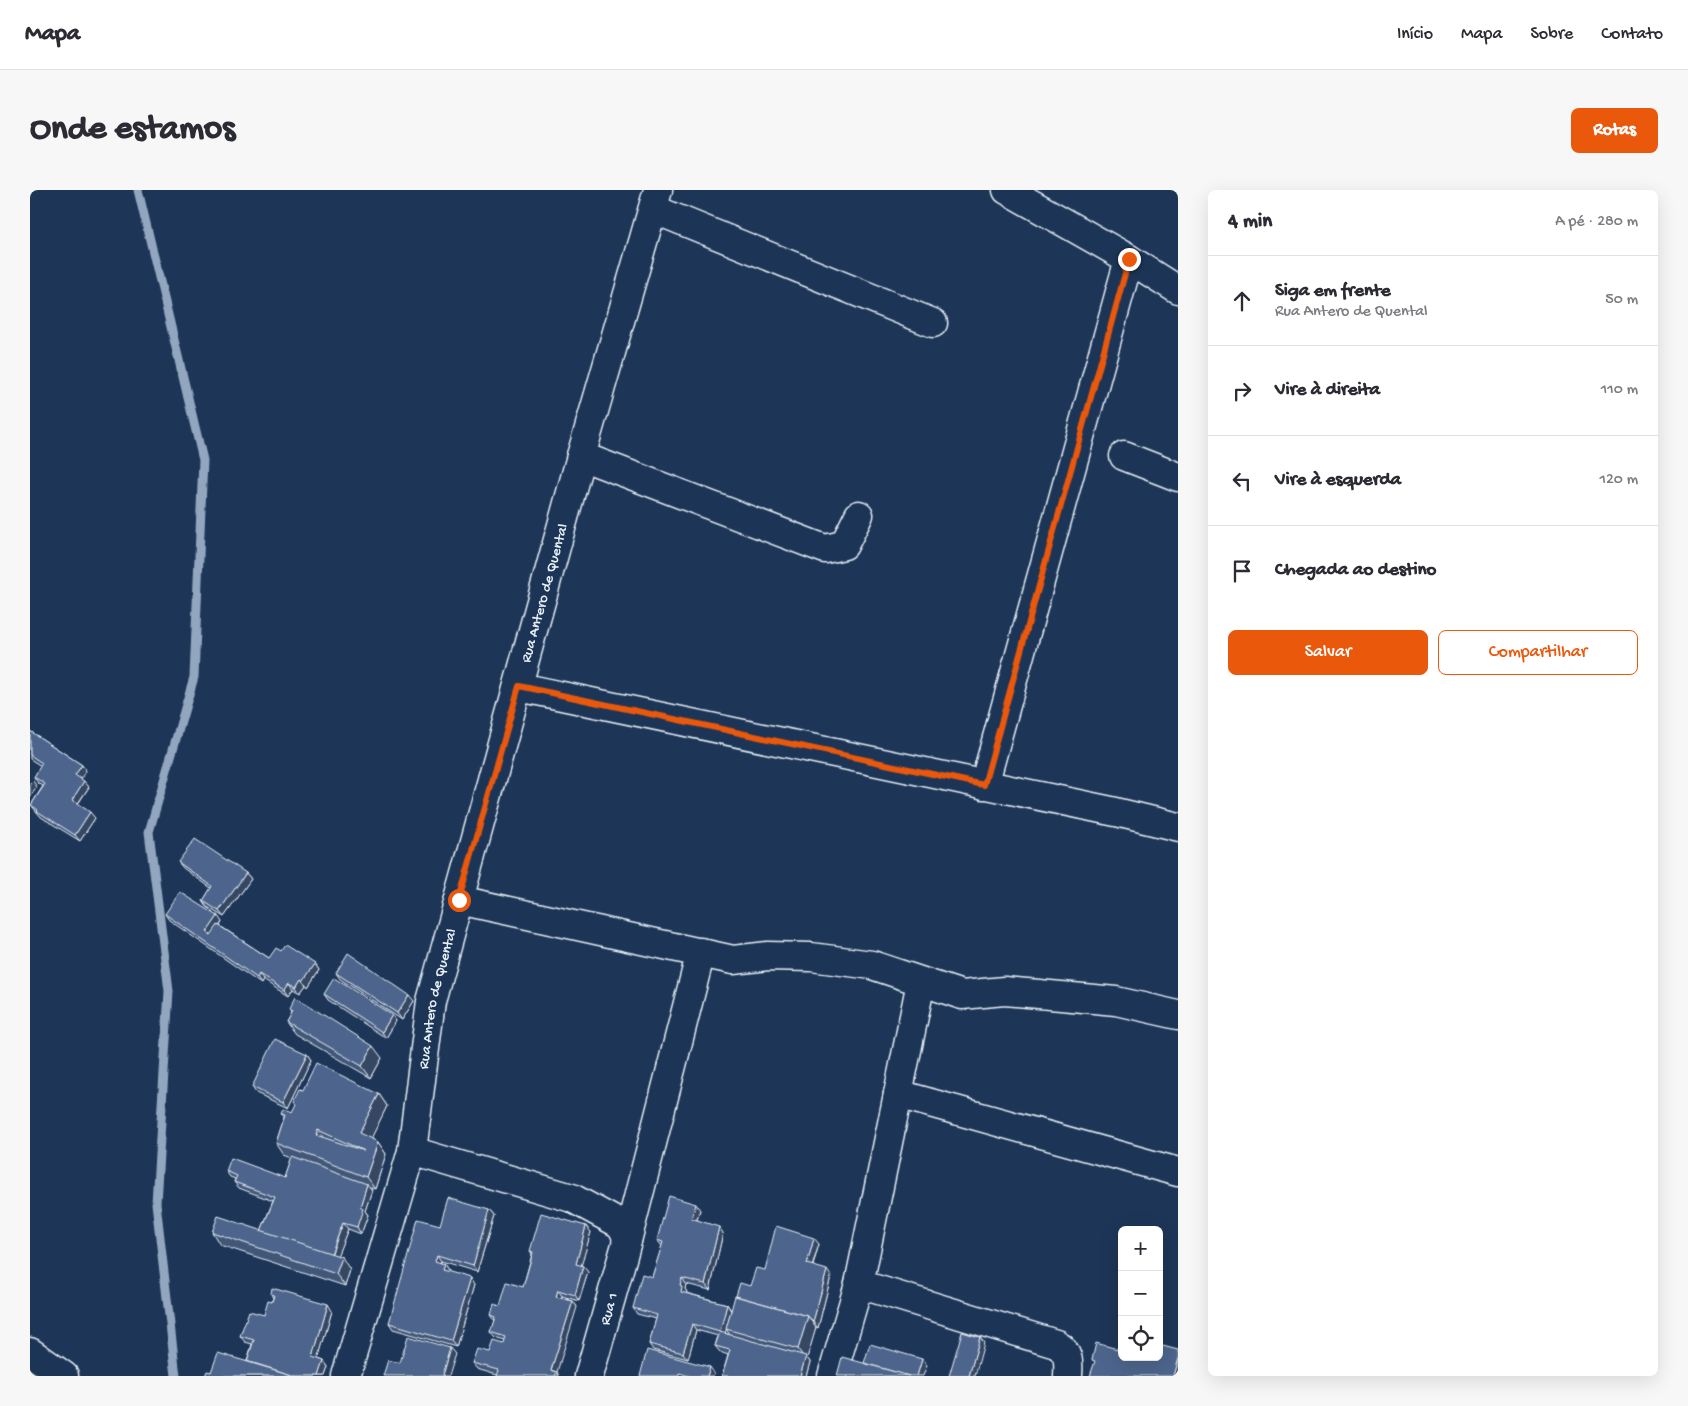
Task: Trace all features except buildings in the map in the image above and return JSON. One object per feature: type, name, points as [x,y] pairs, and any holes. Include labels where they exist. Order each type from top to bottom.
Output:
[{"type":"street","points":[[1007,190],[1129,259],[1178,290]]},
{"type":"street","points":[[655,200],[933,323]]},
{"type":"street","name":"Rua Antero de Quental","points":[[346,1376],[412,1151],[431,1001],[581,456],[655,200]]},
{"type":"street","points":[[984,785],[1129,259]]},
{"type":"street","points":[[581,456],[825,549],[844,544],[859,514]]},
{"type":"street","points":[[1124,456],[1178,477]]},
{"type":"street","points":[[519,686],[1178,828]]},
{"type":"street","points":[[459,900],[733,960],[768,956],[811,957],[872,965],[962,995],[1004,990],[1116,1001],[1178,1014]]},
{"type":"street","name":"Rua 1","points":[[589,1376],[627,1241],[701,952]]},
{"type":"street","points":[[832,1376],[859,1284],[921,982]]},
{"type":"street","points":[[898,1094],[1178,1172]]},
{"type":"street","points":[[412,1151],[572,1198],[620,1224],[627,1241]]},
{"type":"street","points":[[859,1284],[1056,1344],[1061,1347],[1068,1357],[1068,1376]]},
{"type":"street","points":[[30,1352],[64,1376]]},
{"type":"waterway","points":[[138,190],[203,460],[194,677],[149,832],[169,991],[156,1203],[176,1376]]},
{"type":"route","points":[[459,900],[519,686],[984,785],[1129,259]]}]
